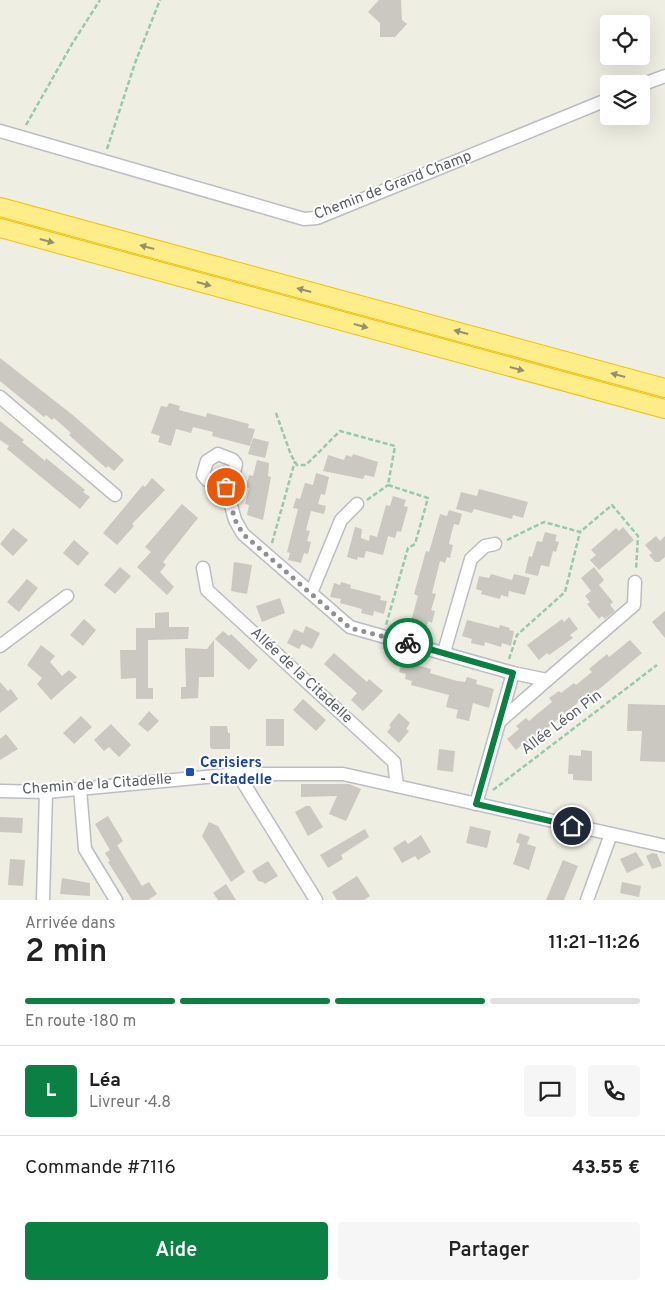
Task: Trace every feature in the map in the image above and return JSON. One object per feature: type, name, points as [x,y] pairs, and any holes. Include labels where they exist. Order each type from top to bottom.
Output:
[{"type":"highway","points":[[0,207],[665,388]]},
{"type":"highway","points":[[0,228],[665,409]]},
{"type":"street","points":[[650,82],[665,76]]},
{"type":"street","name":"Chemin de Grand Champ","points":[[0,131],[304,219],[317,218],[600,103]]},
{"type":"street","points":[[0,397],[115,495]]},
{"type":"street","points":[[226,487],[235,520],[243,534],[350,628],[444,652],[509,672],[547,680]]},
{"type":"street","points":[[311,593],[341,520],[357,504]]},
{"type":"street","points":[[444,652],[471,559],[485,546],[495,544]]},
{"type":"street","name":"Allée de la Citadelle","points":[[203,568],[206,590],[394,762],[397,786]]},
{"type":"street","points":[[499,722],[634,605],[635,582]]},
{"type":"street","points":[[0,646],[67,596]]},
{"type":"street","points":[[476,804],[499,722],[509,672]]},
{"type":"street","points":[[238,774],[316,900]]},
{"type":"street","name":"Chemin de la Citadelle","points":[[0,791],[46,792],[238,774],[343,774],[665,846]]},
{"type":"street","points":[[80,789],[85,848],[116,900]]},
{"type":"street","points":[[43,900],[46,792]]},
{"type":"street","points":[[587,900],[611,834]]},
{"type":"path","points":[[17,136],[26,126],[72,44],[100,0]]},
{"type":"path","points":[[103,161],[134,63],[160,0]]},
{"type":"path","points":[[276,413],[297,465],[306,465],[340,430],[395,446],[388,485],[373,497],[357,504]]},
{"type":"path","points":[[269,556],[295,461]]},
{"type":"path","points":[[383,636],[408,548],[416,544],[428,498],[388,485]]},
{"type":"path","points":[[509,672],[518,635],[565,592],[580,532],[612,504],[638,536],[635,582]]},
{"type":"path","points":[[495,544],[514,538],[544,522],[580,532]]},
{"type":"path","name":"Allée Léon Pin","points":[[480,790],[490,792],[657,665]]},
{"type":"building","points":[[379,0],[401,0],[402,20],[407,24],[395,37],[380,37],[380,23],[368,12]]},
{"type":"building","points":[[0,358],[74,416],[124,460],[114,471],[108,466],[106,468],[69,435],[71,433],[54,418],[52,420],[46,415],[44,417],[0,381]]},
{"type":"building","points":[[169,403],[180,406],[179,410],[206,417],[207,413],[249,424],[248,428],[255,429],[250,446],[212,436],[213,432],[193,427],[191,433],[176,429],[171,446],[158,442],[160,436],[151,433],[161,406],[167,407]]},
{"type":"building","points":[[0,421],[24,440],[22,442],[45,461],[46,458],[85,490],[83,492],[90,497],[80,509],[7,449],[9,446],[0,440]]},
{"type":"building","points":[[253,438],[269,442],[265,458],[248,454]]},
{"type":"building","points":[[353,454],[378,462],[374,477],[365,475],[363,479],[323,471],[328,455],[344,460],[346,455],[352,457]]},
{"type":"building","points":[[257,460],[269,463],[268,476],[271,477],[263,520],[247,515],[249,505],[245,504],[249,488],[246,487],[249,475],[253,476]]},
{"type":"building","points":[[316,473],[329,477],[325,495],[321,494],[318,504],[326,506],[324,514],[311,511],[306,530],[310,531],[307,541],[311,542],[308,554],[304,553],[301,563],[288,560],[290,553],[287,552],[298,509],[293,508],[296,498],[300,499],[305,483],[313,485]]},
{"type":"building","points":[[152,478],[165,490],[132,524],[134,526],[117,545],[103,533],[143,485],[145,487]]},
{"type":"building","points":[[479,489],[528,502],[523,518],[513,515],[512,519],[474,509],[472,513],[456,509],[461,492],[477,496]]},
{"type":"building","points":[[393,496],[406,500],[404,506],[408,507],[401,532],[397,531],[395,538],[388,536],[383,555],[366,551],[364,558],[358,557],[357,560],[347,557],[355,527],[362,529],[361,538],[369,541],[370,535],[377,537],[386,505],[390,506]]},
{"type":"building","points":[[182,504],[198,518],[163,562],[166,565],[160,572],[174,587],[167,595],[137,567],[151,552],[145,547]]},
{"type":"building","points":[[449,510],[462,514],[459,525],[454,524],[449,544],[453,545],[450,558],[447,557],[445,563],[440,561],[432,593],[436,594],[431,610],[435,611],[432,623],[428,621],[425,632],[413,628],[414,622],[411,621],[418,596],[414,594],[426,551],[429,552],[440,514],[447,516]]},
{"type":"building","points":[[623,527],[634,540],[599,570],[590,560],[596,555],[591,550],[616,528],[619,531]]},
{"type":"building","points":[[13,528],[28,540],[13,556],[0,544]]},
{"type":"building","points":[[545,532],[557,535],[555,541],[559,542],[556,552],[553,551],[549,567],[541,565],[538,576],[525,573],[529,556],[532,557],[537,541],[542,542]]},
{"type":"building","points":[[656,536],[660,541],[665,536],[665,557],[659,562],[655,562],[649,555],[652,553],[645,545]]},
{"type":"building","points":[[74,540],[89,553],[78,566],[63,553]]},
{"type":"building","points":[[234,562],[252,565],[247,594],[231,591]]},
{"type":"building","points":[[120,567],[131,576],[115,594],[104,585]]},
{"type":"building","points":[[594,567],[604,580],[599,585],[613,602],[610,605],[615,611],[605,619],[602,616],[599,619],[587,604],[590,602],[585,596],[591,591],[581,578]]},
{"type":"building","points":[[491,574],[512,580],[514,574],[530,578],[525,595],[509,591],[508,597],[501,595],[500,599],[481,594],[482,591],[476,589],[479,576],[489,578]]},
{"type":"building","points":[[27,579],[38,588],[19,612],[7,602]]},
{"type":"building","points":[[341,582],[351,585],[350,588],[381,596],[380,600],[387,601],[384,614],[374,611],[373,616],[361,613],[362,609],[340,603],[341,599],[330,597],[334,583],[340,585]]},
{"type":"building","points":[[280,598],[285,613],[262,622],[256,606]]},
{"type":"building","points":[[665,611],[665,638],[652,622]]},
{"type":"building","points":[[169,612],[169,627],[189,627],[188,639],[148,640],[148,688],[153,688],[153,699],[136,699],[136,678],[121,679],[120,650],[136,650],[136,628],[155,628],[155,613]]},
{"type":"building","points":[[569,617],[578,629],[570,635],[573,638],[549,655],[547,653],[539,660],[527,645],[562,619],[564,622]]},
{"type":"building","points":[[84,619],[96,630],[83,646],[70,635]]},
{"type":"building","points":[[467,620],[499,628],[500,625],[510,628],[509,630],[514,631],[511,646],[502,643],[501,647],[485,642],[484,646],[471,643],[472,639],[462,636]]},
{"type":"building","points":[[306,626],[320,633],[312,649],[302,644],[299,649],[287,643],[294,629],[303,633]]},
{"type":"building","points":[[223,631],[229,636],[231,634],[258,660],[249,670],[215,639]]},
{"type":"building","points":[[214,640],[214,677],[199,677],[198,698],[181,699],[181,687],[186,687],[185,648],[207,649]]},
{"type":"building","points":[[630,640],[642,653],[591,696],[583,702],[581,700],[527,745],[525,742],[516,750],[507,739],[519,729],[516,726],[526,718],[529,721],[552,702],[549,698],[559,691],[561,693],[574,683],[576,685],[592,672],[589,669],[607,654],[609,657]]},
{"type":"building","points":[[41,645],[55,656],[50,662],[62,676],[69,670],[77,677],[51,700],[37,684],[42,678],[27,665]]},
{"type":"building","points":[[334,653],[367,682],[369,679],[383,691],[363,711],[351,700],[357,693],[324,664]]},
{"type":"building","points":[[402,661],[431,669],[430,673],[457,681],[465,682],[467,677],[477,680],[476,684],[494,689],[489,708],[473,703],[469,721],[456,718],[458,710],[446,707],[449,695],[411,685],[412,681],[405,679],[406,674],[399,672]]},
{"type":"building","points":[[0,682],[8,691],[11,689],[18,699],[0,713]]},
{"type":"building","points":[[303,699],[326,720],[316,731],[293,710]]},
{"type":"building","points":[[628,704],[665,705],[665,762],[640,761],[642,731],[627,731]]},
{"type":"building","points":[[149,711],[159,721],[148,732],[138,724]]},
{"type":"building","points":[[399,713],[410,723],[406,729],[409,731],[399,743],[387,732],[391,727],[389,725]]},
{"type":"building","points":[[81,716],[92,727],[74,744],[63,733]]},
{"type":"building","points":[[266,719],[284,719],[284,746],[266,746]]},
{"type":"building","points":[[111,724],[131,745],[119,757],[109,747],[104,751],[94,740]]},
{"type":"building","points":[[210,726],[227,726],[228,733],[230,733],[230,749],[212,749],[210,747]]},
{"type":"building","points":[[6,734],[18,749],[0,760],[0,739]]},
{"type":"building","points":[[439,749],[455,751],[453,772],[437,770]]},
{"type":"building","points":[[581,750],[592,751],[592,781],[573,780],[573,774],[568,774],[569,755],[581,756]]},
{"type":"building","points":[[301,784],[349,784],[361,789],[346,821],[329,814],[337,796],[301,797]]},
{"type":"building","points":[[310,806],[323,827],[308,836],[295,812]]},
{"type":"building","points":[[108,816],[123,841],[117,845],[142,886],[149,882],[157,894],[148,900],[132,900],[108,862],[110,861],[105,853],[110,850],[95,824]]},
{"type":"building","points":[[0,817],[23,818],[22,833],[0,832]]},
{"type":"building","points":[[209,822],[218,826],[245,872],[231,882],[202,836]]},
{"type":"building","points":[[470,826],[491,831],[487,848],[466,843]]},
{"type":"building","points":[[365,829],[369,837],[341,855],[343,859],[328,868],[320,855]]},
{"type":"building","points":[[519,833],[530,837],[527,844],[536,847],[529,870],[513,864],[520,844],[516,842]]},
{"type":"building","points":[[421,835],[431,852],[418,860],[415,856],[402,863],[393,848],[405,840],[408,844]]},
{"type":"building","points":[[636,852],[644,865],[627,873],[620,859]]},
{"type":"building","points":[[652,853],[657,854],[662,866],[652,869],[646,856]]},
{"type":"building","points":[[10,859],[25,860],[23,886],[8,885]]},
{"type":"building","points":[[563,860],[578,866],[564,900],[546,900]]},
{"type":"building","points":[[268,861],[278,876],[265,884],[258,881],[252,871]]},
{"type":"building","points":[[357,876],[370,896],[364,900],[337,900],[332,892]]},
{"type":"building","points":[[62,878],[90,883],[90,896],[60,894]]},
{"type":"building","points":[[622,882],[641,886],[639,897],[620,893]]},
{"type":"building","points":[[226,884],[236,900],[218,900],[213,893]]},
{"type":"way so far","points":[[226,487],[235,520],[243,534],[350,628],[408,643]]},
{"type":"place","name":"Cerisiers - Citadelle","points":[[190,772]]},
{"type":"route","points":[[408,643],[513,673],[476,804],[572,826]]}]
